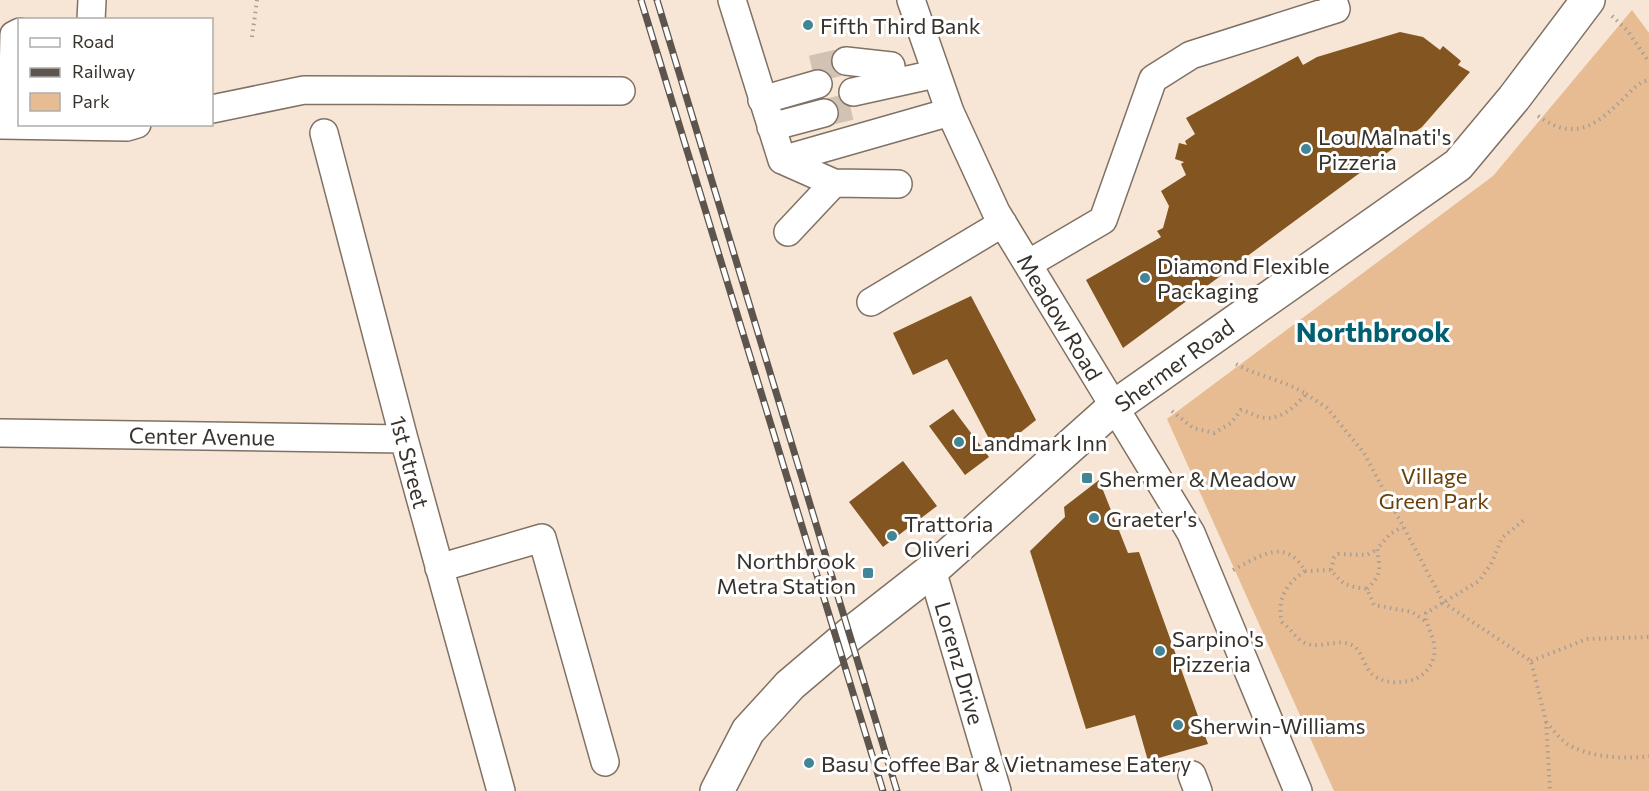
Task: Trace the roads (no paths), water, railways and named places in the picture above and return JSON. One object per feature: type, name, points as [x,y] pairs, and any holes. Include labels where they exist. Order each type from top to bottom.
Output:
[{"type":"main road","name":"Shermer Road","points":[[717,791],[748,731],[790,685],[932,570],[1114,407],[1458,165],[1514,98],[1600,8]]},
{"type":"street","points":[[92,0],[92,18]]},
{"type":"street","points":[[732,0],[782,160],[834,183],[898,184]]},
{"type":"street","name":"Meadow Road","points":[[911,0],[950,112],[996,212],[1191,533],[1298,791]]},
{"type":"street","points":[[1028,264],[1103,220],[1154,79],[1191,55],[1335,9],[1333,0]]},
{"type":"street","points":[[6,125],[14,35],[18,33]]},
{"type":"street","points":[[851,83],[932,65]]},
{"type":"street","points":[[213,109],[304,90],[621,91]]},
{"type":"street","points":[[764,106],[819,91]]},
{"type":"street","points":[[782,160],[950,112]]},
{"type":"street","points":[[110,126],[130,126]]},
{"type":"street","name":"1st Street","points":[[324,133],[404,439],[501,791]]},
{"type":"street","points":[[788,232],[834,183]]},
{"type":"street","points":[[871,302],[1003,223]]},
{"type":"street","name":"Center Avenue","points":[[0,433],[404,439]]},
{"type":"street","points":[[439,568],[542,538],[605,762]]},
{"type":"street","name":"Lorenz Drive","points":[[932,570],[998,791]]},
{"type":"tunnel","points":[[812,69],[846,61]]},
{"type":"tunnel","points":[[824,113],[857,105]]},
{"type":"railway","points":[[641,0],[883,791]]},
{"type":"railway","points":[[657,0],[897,791]]},
{"type":"place","name":"Fifth Third Bank","points":[[808,25]]},
{"type":"place","name":"Lou Malnati's Pizzeria","points":[[1306,149]]},
{"type":"place","name":"Diamond Flexible Packaging","points":[[1145,278]]},
{"type":"place","name":"Landmark Inn","points":[[959,442]]},
{"type":"place","name":"Shermer & Meadow","points":[[1087,478]]},
{"type":"place","name":"Graeter's","points":[[1094,518]]},
{"type":"place","name":"Trattoria Oliveri","points":[[892,536]]},
{"type":"place","name":"Northbrook Metra Station","points":[[868,573]]},
{"type":"place","name":"Sarpino's Pizzeria","points":[[1160,651]]},
{"type":"place","name":"Sherwin-Williams","points":[[1178,725]]},
{"type":"place","name":"Basu Coffee Bar & Vietnamese Eatery","points":[[809,763]]},
{"type":"district","name":"Northbrook","points":[[1373,331]]},
{"type":"park label","name":"Village Green Park","points":[[1434,488]]}]
